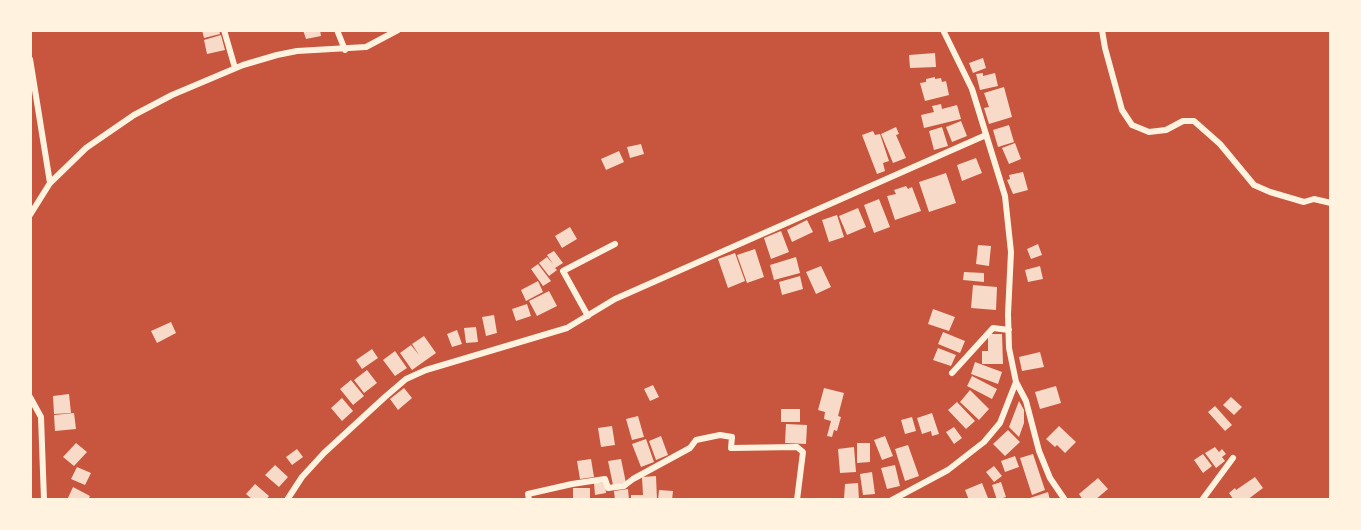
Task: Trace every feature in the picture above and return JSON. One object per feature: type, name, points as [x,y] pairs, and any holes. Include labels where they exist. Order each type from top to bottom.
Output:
[{"type":"street","points":[[224,30],[235,68]]},
{"type":"street","points":[[337,30],[345,50]]},
{"type":"street","points":[[30,215],[50,183],[86,148],[134,115],[172,95],[235,68],[277,55],[297,51],[366,47],[385,39],[398,30]]},
{"type":"street","points":[[943,30],[972,89],[1005,196],[1011,252],[1009,348],[1016,382],[1026,401],[1039,451],[1050,478],[1065,500]]},
{"type":"street","points":[[1102,30],[1122,110],[1132,125],[1149,132],[1166,130],[1183,121],[1194,121],[1220,144],[1254,185],[1304,202],[1314,199],[1331,203]]},
{"type":"street","points":[[30,59],[50,183]]},
{"type":"street","points":[[287,500],[302,477],[324,453],[406,379],[426,370],[567,328],[615,299],[986,135]]},
{"type":"street","points":[[588,316],[563,271],[615,244]]},
{"type":"street","points":[[952,373],[993,328],[1009,330]]},
{"type":"street","points":[[892,500],[948,470],[984,442],[1000,423],[1016,382]]},
{"type":"street","points":[[30,397],[42,417],[44,500]]},
{"type":"street","points":[[529,500],[528,494],[604,479],[608,488],[624,486],[690,448],[696,440],[720,435],[732,438],[731,448],[797,447],[803,452],[797,500]]},
{"type":"street","points":[[1202,500],[1233,458]]},
{"type":"building","points":[[202,30],[219,30],[220,34],[204,38]]},
{"type":"building","points":[[303,30],[320,30],[321,36],[306,39]]},
{"type":"building","points":[[221,35],[225,50],[207,54],[204,40]]},
{"type":"building","points":[[935,53],[936,67],[910,68],[909,55]]},
{"type":"building","points":[[983,58],[986,68],[973,73],[969,63]]},
{"type":"building","points":[[983,73],[983,76],[995,73],[998,86],[980,90],[976,74]]},
{"type":"building","points":[[935,77],[935,79],[941,78],[942,82],[946,81],[949,95],[925,101],[920,83]]},
{"type":"building","points":[[1004,87],[1012,117],[989,124],[984,108],[989,107],[984,93]]},
{"type":"building","points":[[941,104],[942,109],[957,105],[961,119],[924,128],[921,115],[934,112],[932,106]]},
{"type":"building","points":[[961,121],[967,136],[952,142],[946,127]]},
{"type":"building","points":[[1009,125],[1014,142],[998,147],[993,130]]},
{"type":"building","points":[[896,127],[899,134],[896,135],[906,158],[893,163],[881,134]]},
{"type":"building","points":[[942,127],[948,146],[934,150],[929,131]]},
{"type":"building","points":[[873,131],[875,135],[880,134],[889,161],[883,163],[885,171],[877,174],[862,135]]},
{"type":"building","points":[[1015,143],[1021,159],[1009,164],[1002,148]]},
{"type":"building","points":[[641,144],[644,154],[630,158],[627,147]]},
{"type":"building","points":[[619,151],[624,162],[606,170],[601,159]]},
{"type":"building","points":[[976,158],[982,173],[962,181],[957,165]]},
{"type":"building","points":[[1023,172],[1028,190],[1013,194],[1007,180],[1010,179],[1009,175]]},
{"type":"building","points":[[946,173],[956,203],[929,212],[919,182]]},
{"type":"building","points":[[906,186],[908,189],[912,187],[921,211],[895,220],[887,196],[896,194],[894,190]]},
{"type":"building","points":[[879,199],[890,227],[874,233],[864,205]]},
{"type":"building","points":[[858,208],[866,227],[847,235],[839,216]]},
{"type":"building","points":[[837,215],[844,237],[829,242],[822,220]]},
{"type":"building","points":[[807,220],[813,232],[792,242],[787,230]]},
{"type":"building","points":[[570,227],[577,239],[562,248],[555,236]]},
{"type":"building","points":[[781,231],[789,252],[771,259],[764,238]]},
{"type":"building","points":[[1038,244],[1042,255],[1031,259],[1027,249]]},
{"type":"building","points":[[978,245],[991,246],[989,266],[976,264]]},
{"type":"building","points":[[755,249],[764,277],[747,283],[737,255]]},
{"type":"building","points":[[554,251],[563,263],[549,276],[539,263],[547,257],[553,264],[547,255]]},
{"type":"building","points":[[735,253],[745,281],[728,288],[718,259]]},
{"type":"building","points":[[796,257],[800,273],[774,280],[770,265]]},
{"type":"building","points":[[538,264],[551,281],[543,286],[531,269]]},
{"type":"building","points":[[821,266],[831,287],[816,294],[806,272]]},
{"type":"building","points":[[1040,266],[1043,279],[1028,282],[1025,270]]},
{"type":"building","points":[[964,272],[984,273],[984,282],[963,280]]},
{"type":"building","points":[[800,276],[803,289],[782,295],[779,282]]},
{"type":"building","points":[[538,281],[543,292],[526,301],[521,290]]},
{"type":"building","points":[[973,285],[997,287],[996,310],[971,308]]},
{"type":"building","points":[[549,291],[557,306],[537,316],[529,301]]},
{"type":"building","points":[[527,304],[531,316],[516,321],[512,309]]},
{"type":"building","points":[[933,309],[955,317],[949,331],[928,324]]},
{"type":"building","points":[[494,315],[497,333],[486,336],[482,317]]},
{"type":"building","points":[[171,322],[176,333],[157,343],[151,331]]},
{"type":"building","points":[[476,327],[478,342],[466,343],[464,328]]},
{"type":"building","points":[[457,330],[462,344],[452,347],[447,334]]},
{"type":"building","points":[[943,332],[965,341],[960,353],[938,344]]},
{"type":"building","points":[[988,334],[1002,334],[1003,364],[982,364],[982,351],[988,351]]},
{"type":"building","points":[[424,336],[436,353],[412,370],[400,353],[411,345],[419,355],[412,344]]},
{"type":"building","points":[[938,348],[956,355],[951,366],[933,360]]},
{"type":"building","points":[[372,349],[378,358],[362,369],[356,360]]},
{"type":"building","points":[[395,351],[407,368],[395,376],[383,360]]},
{"type":"building","points":[[1040,352],[1044,367],[1022,371],[1019,357]]},
{"type":"building","points":[[975,362],[1002,372],[998,384],[971,374]]},
{"type":"building","points":[[367,370],[377,383],[364,393],[354,380]]},
{"type":"building","points":[[972,376],[997,389],[992,399],[967,386]]},
{"type":"building","points":[[351,380],[364,396],[353,405],[340,389]]},
{"type":"building","points":[[653,385],[659,397],[650,401],[644,389]]},
{"type":"building","points":[[1056,386],[1061,403],[1040,409],[1035,392]]},
{"type":"building","points":[[404,388],[412,398],[398,410],[390,399]]},
{"type":"building","points":[[824,388],[844,393],[838,416],[841,417],[837,431],[834,430],[832,437],[827,436],[831,421],[824,419],[825,412],[818,410]]},
{"type":"building","points":[[970,390],[989,409],[979,420],[960,402]]},
{"type":"building","points":[[69,394],[71,413],[54,414],[53,396]]},
{"type":"building","points":[[1231,397],[1242,407],[1234,415],[1223,405]]},
{"type":"building","points":[[342,398],[353,411],[342,421],[331,408]]},
{"type":"building","points":[[1019,401],[1024,410],[1024,423],[1019,437],[1009,427]]},
{"type":"building","points":[[957,402],[975,421],[966,429],[948,410]]},
{"type":"building","points":[[1215,406],[1232,425],[1225,431],[1208,412]]},
{"type":"building","points":[[781,409],[800,409],[800,422],[781,422]]},
{"type":"building","points":[[74,413],[76,429],[55,431],[54,415]]},
{"type":"building","points":[[932,413],[939,434],[932,436],[931,431],[922,434],[917,418]]},
{"type":"building","points":[[638,416],[644,437],[632,440],[626,419]]},
{"type":"building","points":[[912,417],[916,431],[905,434],[901,420]]},
{"type":"building","points":[[786,424],[807,425],[806,444],[785,443]]},
{"type":"building","points":[[612,426],[615,445],[601,447],[598,428]]},
{"type":"building","points":[[1059,426],[1076,442],[1065,453],[1046,439]]},
{"type":"building","points":[[954,427],[962,438],[954,444],[946,432]]},
{"type":"building","points":[[1008,430],[1020,442],[1005,456],[993,444]]},
{"type":"building","points":[[661,436],[668,455],[656,460],[649,441]]},
{"type":"building","points":[[885,436],[893,456],[882,460],[874,440]]},
{"type":"building","points":[[646,439],[654,462],[641,467],[632,444]]},
{"type":"building","points":[[76,443],[87,452],[74,466],[63,457]]},
{"type":"building","points":[[857,443],[870,443],[870,462],[857,463]]},
{"type":"building","points":[[908,445],[919,476],[905,481],[895,449]]},
{"type":"building","points":[[854,447],[856,472],[840,473],[838,449]]},
{"type":"building","points":[[1215,447],[1219,452],[1222,449],[1226,454],[1222,457],[1225,461],[1216,468],[1205,453]]},
{"type":"building","points":[[297,449],[303,457],[292,465],[286,457]]},
{"type":"building","points":[[1033,454],[1045,490],[1032,495],[1020,458]]},
{"type":"building","points":[[1203,454],[1212,466],[1203,473],[1194,460]]},
{"type":"building","points":[[1015,456],[1019,467],[1005,472],[1001,461]]},
{"type":"building","points":[[591,459],[594,477],[580,479],[577,461]]},
{"type":"building","points":[[621,459],[626,483],[613,485],[608,461]]},
{"type":"building","points":[[275,465],[288,477],[279,487],[265,475]]},
{"type":"building","points":[[895,465],[900,486],[887,489],[881,468]]},
{"type":"building","points":[[994,466],[1002,476],[994,482],[986,472]]},
{"type":"building","points":[[77,467],[91,473],[85,485],[71,479]]},
{"type":"building","points":[[872,472],[875,494],[863,495],[860,474]]},
{"type":"building","points":[[656,476],[657,500],[631,500],[631,495],[643,495],[642,477]]},
{"type":"building","points":[[1255,477],[1263,488],[1247,500],[1234,500],[1229,493]]},
{"type":"building","points":[[1098,478],[1108,489],[1095,500],[1083,500],[1079,494]]},
{"type":"building","points":[[605,482],[606,493],[595,495],[594,483]]},
{"type":"building","points":[[1001,482],[1006,497],[997,500],[992,485]]},
{"type":"building","points":[[858,483],[859,500],[844,499],[845,484]]},
{"type":"building","points":[[982,483],[988,498],[969,500],[965,490]]},
{"type":"building","points":[[255,484],[269,496],[266,500],[253,500],[246,494]]},
{"type":"building","points":[[73,487],[90,496],[88,500],[67,500]]},
{"type":"building","points":[[573,488],[590,488],[590,500],[573,500]]},
{"type":"building","points":[[628,489],[629,500],[615,500],[614,491]]},
{"type":"building","points":[[659,490],[673,491],[672,500],[658,500]]},
{"type":"building","points":[[1048,492],[1050,500],[1024,500]]}]
